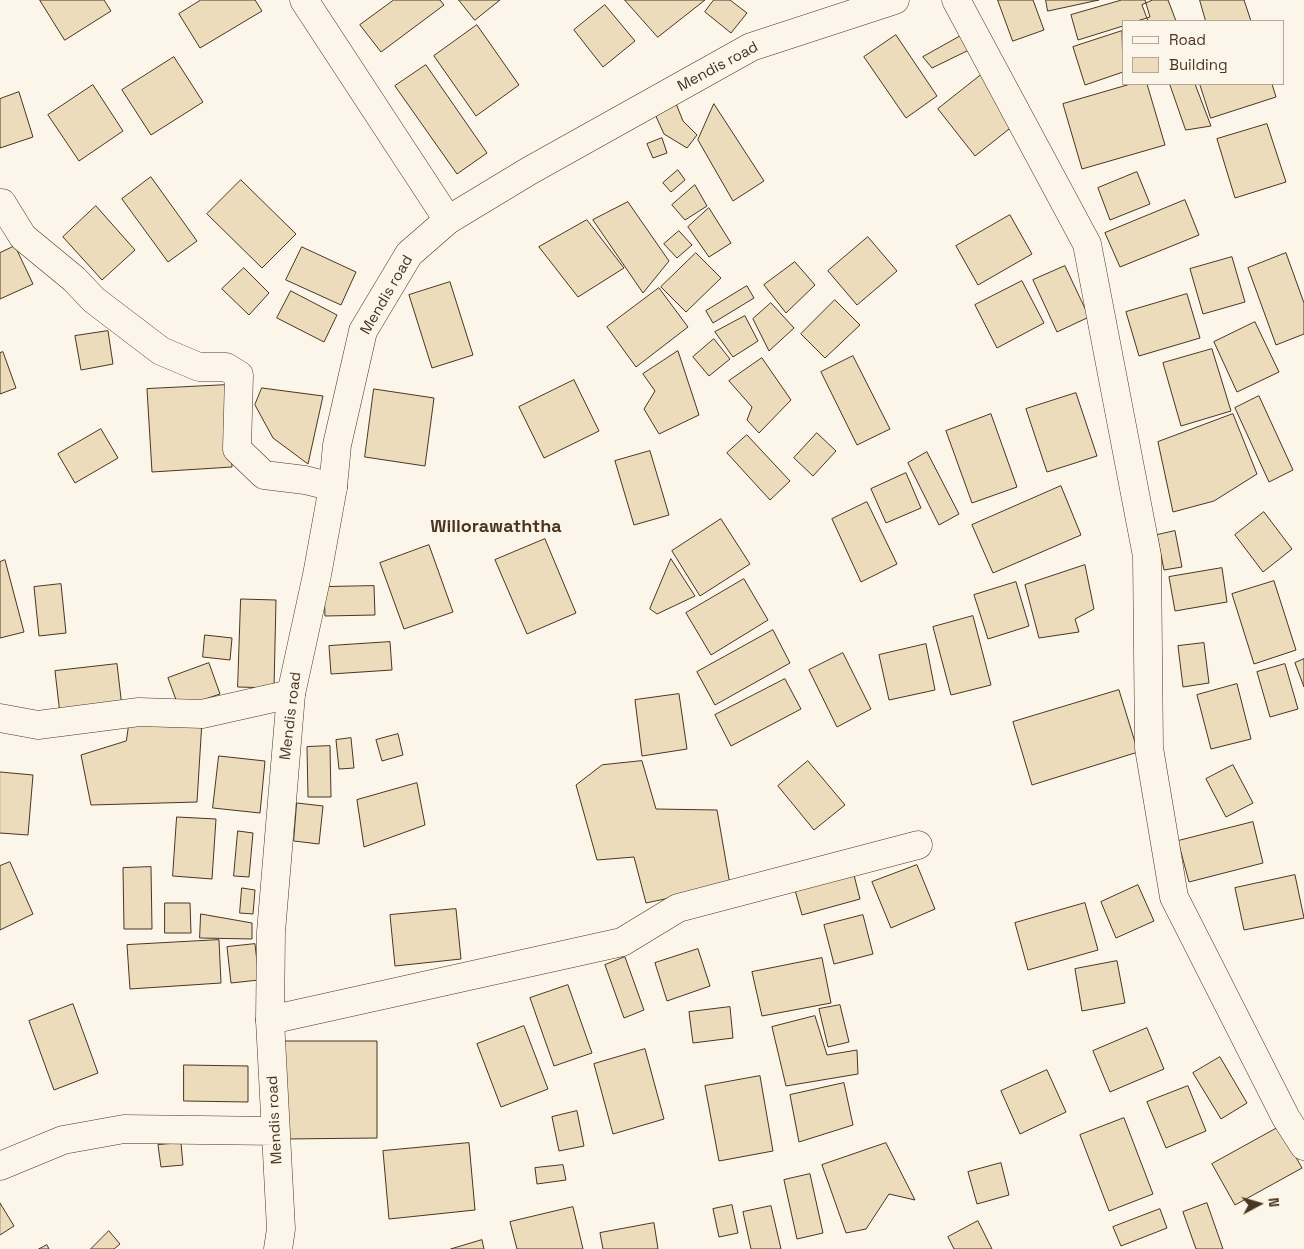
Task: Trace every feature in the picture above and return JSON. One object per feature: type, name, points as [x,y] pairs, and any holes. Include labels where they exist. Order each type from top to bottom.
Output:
[{"type":"street","points":[[304,0],[448,220]]},
{"type":"street","name":"Mendis road","points":[[278,1249],[281,1229],[270,1020],[271,932],[291,694],[317,575],[337,446],[363,330],[408,254],[448,220],[529,171],[751,47],[895,0]]},
{"type":"street","points":[[956,0],[1087,244],[1147,556],[1149,748],[1174,897],[1286,1118],[1304,1146]]},
{"type":"street","points":[[0,203],[2,203],[24,237],[74,279],[94,300],[160,351],[199,367],[226,367],[239,375],[237,449],[264,475],[305,480],[332,487]]},
{"type":"street","points":[[0,718],[38,725],[139,712],[202,714],[291,694]]},
{"type":"street","points":[[270,1020],[622,942],[678,908],[918,845]]},
{"type":"street","points":[[0,1166],[63,1140],[124,1129],[276,1131]]},
{"type":"building","points":[[40,0],[104,0],[111,11],[65,40]]},
{"type":"building","points":[[201,0],[255,0],[262,11],[200,48],[179,14]]},
{"type":"building","points":[[394,0],[440,0],[444,5],[381,52],[360,25]]},
{"type":"building","points":[[459,0],[500,0],[475,20]]},
{"type":"building","points":[[625,0],[705,0],[658,37]]},
{"type":"building","points":[[714,0],[730,0],[747,13],[731,33],[705,12]]},
{"type":"building","points":[[998,0],[1033,0],[1044,30],[1013,41]]},
{"type":"building","points":[[1046,0],[1099,0],[1048,11]]},
{"type":"building","points":[[1122,0],[1145,0],[1150,17],[1140,20],[1122,20],[1122,26],[1078,40],[1071,15]]},
{"type":"building","points":[[1153,0],[1168,0],[1176,20],[1148,20],[1142,5]]},
{"type":"building","points":[[1200,0],[1244,0],[1251,20],[1206,20]]},
{"type":"building","points":[[605,5],[635,41],[603,67],[574,30]]},
{"type":"building","points":[[477,25],[519,85],[476,116],[434,56]]},
{"type":"building","points":[[1122,31],[1122,72],[1085,85],[1073,47]]},
{"type":"building","points":[[966,33],[971,49],[932,68],[923,57]]},
{"type":"building","points":[[896,35],[937,96],[906,118],[864,57]]},
{"type":"building","points":[[174,57],[203,102],[151,135],[122,90]]},
{"type":"building","points":[[426,65],[487,153],[457,174],[395,86]]},
{"type":"building","points":[[981,75],[1018,122],[975,156],[938,109]]},
{"type":"building","points":[[93,85],[123,131],[79,161],[48,115]]},
{"type":"building","points":[[1128,85],[1147,85],[1165,145],[1082,169],[1063,104]]},
{"type":"building","points":[[1170,85],[1195,85],[1211,126],[1186,130]]},
{"type":"building","points":[[1200,85],[1272,85],[1276,97],[1211,118]]},
{"type":"building","points":[[19,92],[33,137],[0,148],[0,99]]},
{"type":"building","points":[[675,101],[683,121],[697,135],[687,148],[664,134],[654,112]]},
{"type":"building","points":[[714,104],[764,181],[733,201],[698,140]]},
{"type":"building","points":[[1267,124],[1286,182],[1235,198],[1217,139]]},
{"type":"building","points":[[662,138],[667,153],[653,158],[647,144]]},
{"type":"building","points":[[678,170],[685,180],[671,192],[663,183]]},
{"type":"building","points":[[1137,172],[1150,204],[1110,220],[1098,188]]},
{"type":"building","points":[[151,177],[197,241],[168,262],[122,199]]},
{"type":"building","points":[[241,180],[296,234],[262,268],[207,214]]},
{"type":"building","points":[[695,185],[707,206],[685,220],[672,205]]},
{"type":"building","points":[[1185,200],[1199,235],[1120,267],[1105,233]]},
{"type":"building","points":[[628,202],[669,261],[643,293],[593,220]]},
{"type":"building","points":[[96,206],[135,250],[102,280],[63,237]]},
{"type":"building","points":[[709,208],[731,243],[709,257],[688,227]]},
{"type":"building","points":[[1010,215],[1032,254],[978,285],[956,246]]},
{"type":"building","points":[[587,220],[624,268],[578,297],[539,247]]},
{"type":"building","points":[[679,231],[692,245],[677,258],[664,244]]},
{"type":"building","points":[[868,237],[897,271],[857,305],[828,271]]},
{"type":"building","points":[[15,246],[33,284],[0,299],[0,253]]},
{"type":"building","points":[[302,247],[356,272],[341,305],[286,280]]},
{"type":"building","points":[[696,253],[721,278],[686,312],[661,287]]},
{"type":"building","points":[[1286,253],[1304,303],[1304,334],[1276,345],[1248,268]]},
{"type":"building","points":[[1232,257],[1245,302],[1203,314],[1190,269]]},
{"type":"building","points":[[795,262],[815,285],[786,313],[764,285]]},
{"type":"building","points":[[1065,266],[1089,317],[1057,332],[1033,280]]},
{"type":"building","points":[[244,268],[269,293],[249,315],[222,289]]},
{"type":"building","points":[[1022,281],[1044,323],[997,348],[975,305]]},
{"type":"building","points":[[450,282],[473,355],[432,368],[409,295]]},
{"type":"building","points":[[747,286],[754,298],[713,323],[706,311]]},
{"type":"building","points":[[659,288],[688,327],[636,367],[607,327]]},
{"type":"building","points":[[291,291],[337,315],[324,342],[277,318]]},
{"type":"building","points":[[1187,294],[1200,338],[1139,356],[1126,312]]},
{"type":"building","points":[[835,300],[860,325],[825,358],[801,334]]},
{"type":"building","points":[[771,303],[794,328],[769,351],[753,319]]},
{"type":"building","points":[[745,316],[758,341],[733,357],[715,332]]},
{"type":"building","points":[[1255,322],[1279,372],[1237,392],[1214,342]]},
{"type":"building","points":[[108,331],[113,364],[81,370],[75,336]]},
{"type":"building","points":[[714,339],[730,359],[709,376],[693,357]]},
{"type":"building","points":[[1212,349],[1231,411],[1181,426],[1163,363]]},
{"type":"building","points":[[678,351],[699,415],[659,434],[644,409],[655,391],[643,374]]},
{"type":"building","points":[[3,352],[16,388],[0,394],[0,353]]},
{"type":"building","points":[[853,356],[890,429],[857,445],[821,372]]},
{"type":"building","points":[[762,358],[791,400],[759,433],[747,420],[752,407],[729,381]]},
{"type":"building","points":[[574,380],[599,431],[544,458],[519,407]]},
{"type":"building","points":[[227,385],[232,467],[152,472],[147,389]]},
{"type":"building","points":[[262,388],[323,396],[308,464],[273,438],[255,405]]},
{"type":"building","points":[[374,389],[434,398],[425,466],[365,457]]},
{"type":"building","points":[[1076,393],[1097,456],[1047,472],[1026,409]]},
{"type":"building","points":[[1259,396],[1293,470],[1269,482],[1235,408]]},
{"type":"building","points":[[991,414],[1017,487],[972,503],[946,431]]},
{"type":"building","points":[[1233,414],[1257,474],[1214,501],[1173,512],[1158,442]]},
{"type":"building","points":[[101,429],[118,458],[75,483],[58,454]]},
{"type":"building","points":[[817,433],[836,451],[813,476],[794,458]]},
{"type":"building","points":[[747,435],[790,481],[770,500],[727,453]]},
{"type":"building","points":[[650,451],[669,515],[634,525],[615,461]]},
{"type":"building","points":[[927,452],[959,514],[939,525],[908,463]]},
{"type":"building","points":[[906,473],[921,508],[886,523],[871,489]]},
{"type":"building","points":[[1061,486],[1081,535],[993,573],[972,525]]},
{"type":"building","points":[[867,502],[897,564],[861,582],[832,519]]},
{"type":"building","points":[[1264,512],[1292,549],[1263,572],[1235,535]]},
{"type":"building","points":[[721,519],[750,564],[700,596],[672,551]]},
{"type":"building","points":[[1175,531],[1182,567],[1164,570],[1157,535]]},
{"type":"building","points":[[545,539],[576,613],[527,634],[495,560]]},
{"type":"building","points":[[429,545],[453,612],[404,629],[380,563]]},
{"type":"building","points":[[671,559],[695,596],[657,614],[650,609]]},
{"type":"building","points":[[5,560],[24,632],[0,638],[0,562]]},
{"type":"building","points":[[1085,565],[1094,609],[1075,619],[1079,632],[1039,638],[1025,585]]},
{"type":"building","points":[[1222,568],[1227,602],[1175,611],[1169,577]]},
{"type":"building","points":[[744,579],[768,620],[711,655],[686,613]]},
{"type":"building","points":[[1274,581],[1296,650],[1254,664],[1232,594]]},
{"type":"building","points":[[1016,582],[1029,626],[988,639],[974,595]]},
{"type":"building","points":[[61,584],[66,633],[39,636],[34,587]]},
{"type":"building","points":[[374,586],[375,615],[325,616],[324,587]]},
{"type":"building","points":[[241,599],[276,600],[274,688],[238,687]]},
{"type":"building","points":[[973,616],[991,685],[951,695],[933,627]]},
{"type":"building","points":[[773,630],[790,663],[715,705],[697,672]]},
{"type":"building","points":[[205,635],[232,638],[230,660],[203,657]]},
{"type":"building","points":[[390,642],[392,670],[331,674],[329,646]]},
{"type":"building","points":[[1204,643],[1209,683],[1183,687],[1178,646]]},
{"type":"building","points":[[926,644],[935,690],[889,700],[879,655]]},
{"type":"building","points":[[843,653],[871,709],[837,727],[809,670]]},
{"type":"building","points":[[1304,659],[1304,687],[1295,663]]},
{"type":"building","points":[[209,663],[220,694],[179,708],[168,678]]},
{"type":"building","points":[[117,664],[122,707],[60,714],[55,671]]},
{"type":"building","points":[[1285,664],[1298,709],[1270,717],[1257,672]]},
{"type":"building","points":[[785,679],[801,709],[731,746],[715,715]]},
{"type":"building","points":[[1237,684],[1251,739],[1211,749],[1197,695]]},
{"type":"building","points":[[1119,690],[1138,752],[1032,785],[1013,722]]},
{"type":"building","points":[[679,694],[687,749],[642,756],[635,700]]},
{"type":"building","points":[[130,718],[202,721],[197,802],[91,805],[81,755],[126,741]]},
{"type":"building","points":[[398,734],[403,755],[382,761],[376,740]]},
{"type":"building","points":[[351,738],[354,768],[339,769],[336,740]]},
{"type":"building","points":[[330,746],[331,797],[308,797],[307,747]]},
{"type":"building","points":[[219,756],[265,761],[260,813],[213,808]]},
{"type":"building","points":[[642,761],[656,809],[717,810],[730,885],[646,903],[634,857],[597,860],[576,785],[602,765]]},
{"type":"building","points":[[808,761],[845,805],[814,830],[778,786]]},
{"type":"building","points":[[1233,765],[1253,803],[1226,817],[1206,779]]},
{"type":"building","points":[[0,772],[33,775],[28,835],[0,833]]},
{"type":"building","points":[[417,783],[425,825],[364,847],[357,800]]},
{"type":"building","points":[[297,803],[323,806],[319,844],[294,841]]},
{"type":"building","points":[[177,817],[216,819],[212,879],[173,876]]},
{"type":"building","points":[[1253,822],[1263,863],[1189,882],[1178,841]]},
{"type":"building","points":[[238,831],[253,833],[249,877],[234,876]]},
{"type":"building","points":[[10,862],[33,914],[0,930],[0,866]]},
{"type":"building","points":[[917,865],[935,909],[891,928],[872,882]]},
{"type":"building","points":[[151,867],[152,929],[124,929],[123,868]]},
{"type":"building","points":[[852,867],[860,899],[802,915],[793,883]]},
{"type":"building","points":[[1295,875],[1304,918],[1244,930],[1235,888]]},
{"type":"building","points":[[1138,885],[1154,921],[1116,938],[1101,902]]},
{"type":"building","points":[[242,888],[255,890],[253,914],[240,913]]},
{"type":"building","points":[[165,903],[190,903],[191,933],[165,933]]},
{"type":"building","points":[[1085,903],[1098,950],[1028,970],[1015,923]]},
{"type":"building","points":[[456,909],[461,959],[395,966],[390,915]]},
{"type":"building","points":[[201,914],[252,923],[252,939],[200,938]]},
{"type":"building","points":[[863,915],[873,954],[834,964],[824,925]]},
{"type":"building","points":[[219,940],[221,983],[130,989],[127,945]]},
{"type":"building","points":[[255,944],[259,980],[231,983],[227,947]]},
{"type":"building","points":[[698,949],[710,986],[667,1001],[655,963]]},
{"type":"building","points":[[625,957],[644,1010],[624,1018],[605,965]]},
{"type":"building","points":[[822,958],[831,1003],[762,1016],[752,972]]},
{"type":"building","points":[[1117,961],[1125,1003],[1082,1011],[1075,969]]},
{"type":"building","points":[[568,985],[592,1053],[554,1066],[530,998]]},
{"type":"building","points":[[73,1004],[98,1073],[54,1090],[29,1021]]},
{"type":"building","points":[[840,1005],[849,1042],[828,1047],[819,1009]]},
{"type":"building","points":[[730,1007],[733,1038],[693,1043],[689,1012]]},
{"type":"building","points":[[815,1016],[827,1055],[857,1050],[858,1074],[786,1086],[772,1027]]},
{"type":"building","points":[[524,1026],[548,1089],[501,1107],[477,1044]]},
{"type":"building","points":[[1147,1028],[1164,1069],[1110,1092],[1093,1051]]},
{"type":"building","points":[[284,1041],[377,1041],[377,1138],[284,1139]]},
{"type":"building","points":[[645,1049],[664,1119],[613,1134],[594,1064]]},
{"type":"building","points":[[1220,1057],[1247,1103],[1221,1119],[1193,1073]]},
{"type":"building","points":[[184,1065],[248,1066],[248,1102],[184,1101]]},
{"type":"building","points":[[1047,1070],[1066,1112],[1020,1134],[1001,1091]]},
{"type":"building","points":[[760,1076],[773,1151],[719,1161],[705,1086]]},
{"type":"building","points":[[844,1083],[853,1125],[799,1142],[790,1095]]},
{"type":"building","points":[[1188,1086],[1206,1131],[1166,1148],[1147,1102]]},
{"type":"building","points":[[577,1111],[584,1146],[559,1151],[552,1117]]},
{"type":"building","points":[[1124,1118],[1153,1194],[1109,1211],[1080,1135]]},
{"type":"building","points":[[1279,1127],[1302,1168],[1235,1205],[1212,1164]]},
{"type":"building","points":[[181,1143],[183,1165],[161,1167],[158,1145]]},
{"type":"building","points":[[469,1143],[475,1210],[389,1219],[383,1151]]},
{"type":"building","points":[[886,1143],[915,1200],[889,1194],[866,1229],[846,1233],[822,1165]]},
{"type":"building","points":[[1001,1163],[1009,1195],[977,1204],[968,1172]]},
{"type":"building","points":[[563,1165],[566,1180],[537,1184],[535,1168]]},
{"type":"building","points":[[810,1174],[823,1233],[797,1239],[784,1180]]},
{"type":"building","points":[[0,1203],[14,1226],[0,1235]]},
{"type":"building","points":[[1207,1203],[1223,1249],[1196,1249],[1183,1212]]},
{"type":"building","points":[[732,1205],[738,1233],[719,1237],[713,1209]]},
{"type":"building","points":[[771,1206],[781,1249],[751,1249],[743,1212]]},
{"type":"building","points":[[573,1207],[583,1249],[517,1249],[510,1222]]},
{"type":"building","points":[[1160,1209],[1167,1228],[1121,1246],[1113,1227]]},
{"type":"building","points":[[978,1221],[992,1249],[954,1249],[948,1237]]},
{"type":"building","points":[[654,1223],[658,1249],[603,1249],[600,1233]]},
{"type":"building","points":[[109,1231],[120,1244],[114,1249],[91,1249]]},
{"type":"building","points":[[482,1240],[484,1249],[451,1249]]},
{"type":"building","points":[[47,1245],[49,1249],[39,1249]]},
{"type":"district","name":"Willorawaththa","points":[[496,527]]}]
